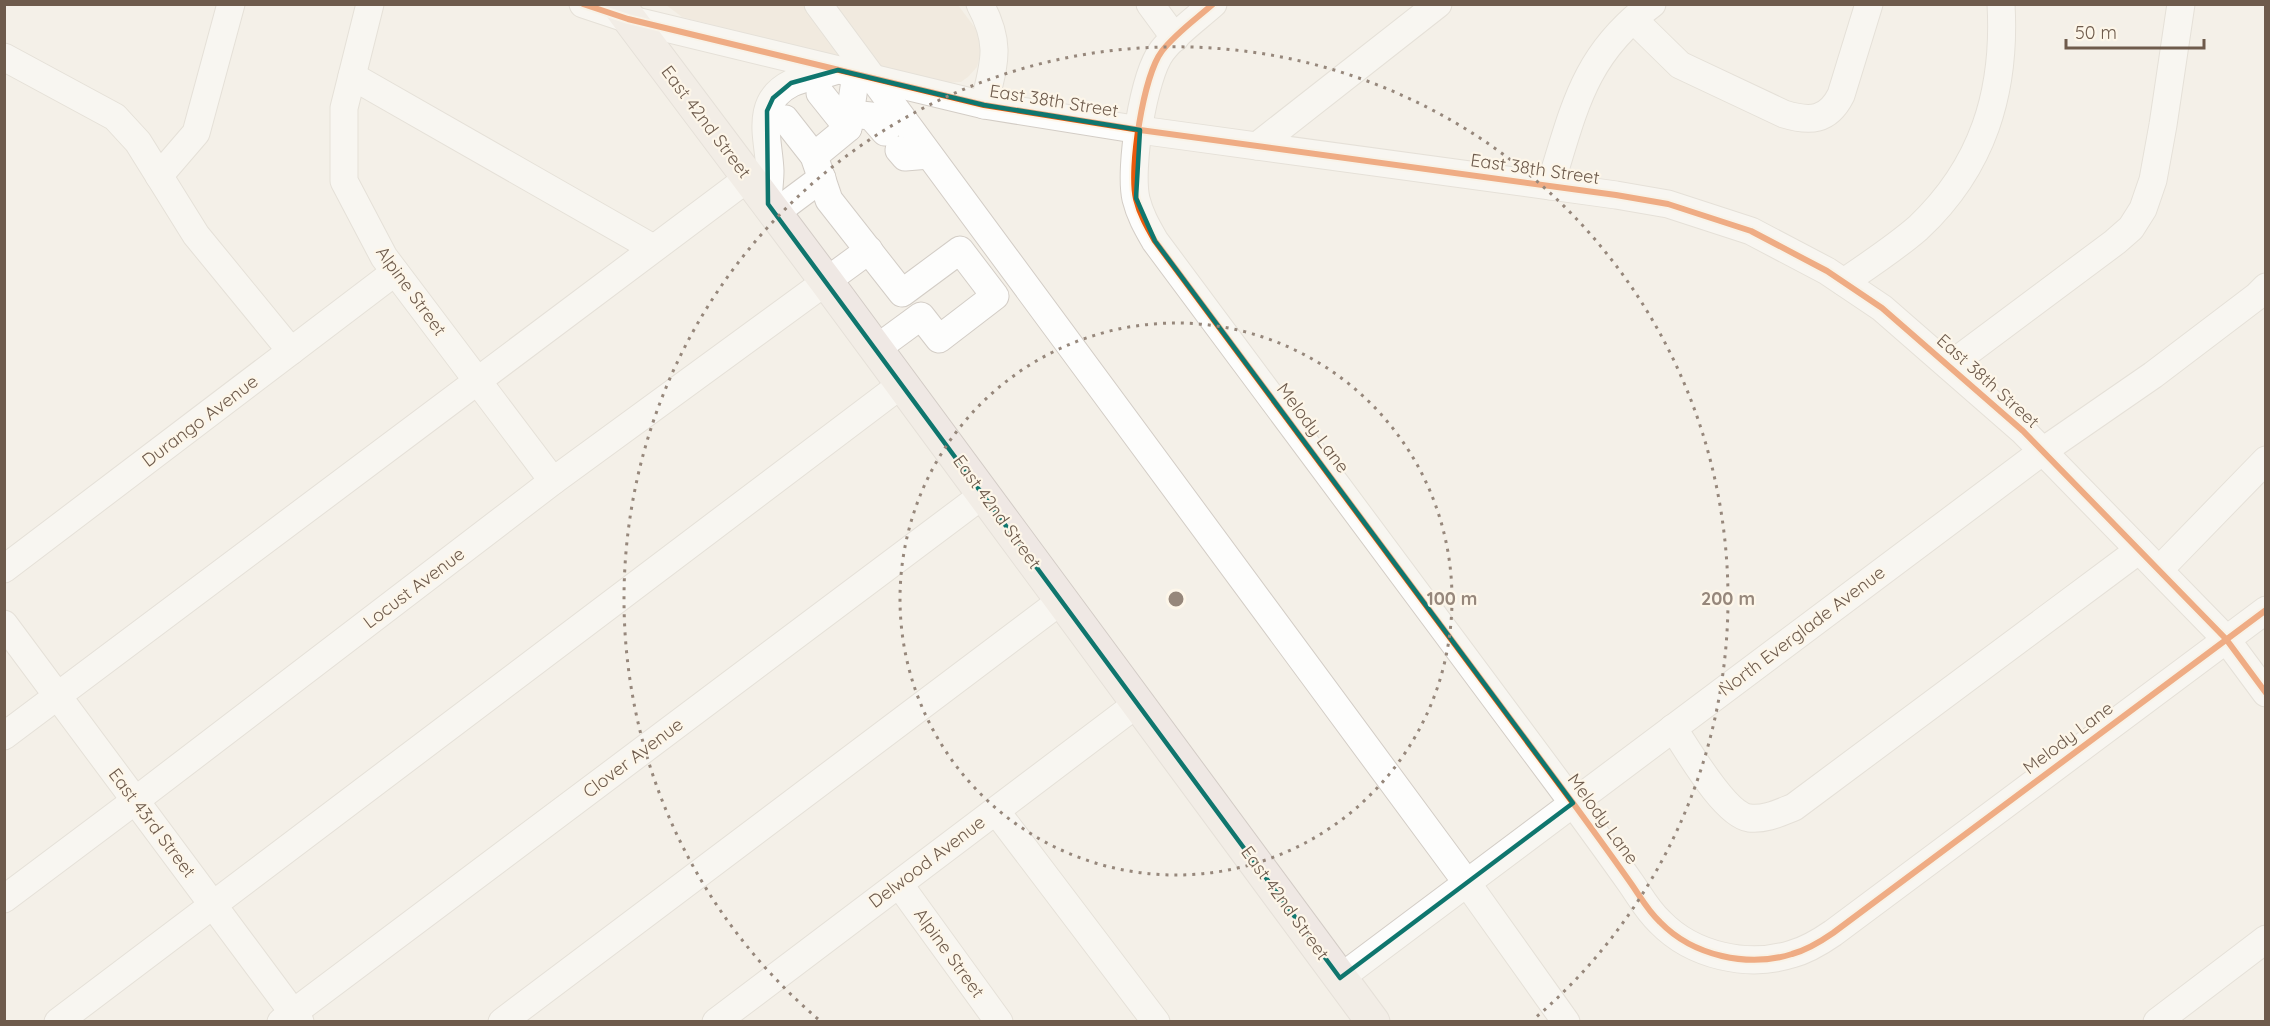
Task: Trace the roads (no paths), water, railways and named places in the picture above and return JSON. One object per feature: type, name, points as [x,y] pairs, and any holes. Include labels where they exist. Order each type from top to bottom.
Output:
[{"type":"highway","name":"East 42nd Street","points":[[623,12],[826,281],[1373,1022]]},
{"type":"street","points":[[159,176],[196,133],[231,4]]},
{"type":"street","name":"Alpine Street","points":[[370,4],[344,108],[344,181],[384,257],[553,481]]},
{"type":"street","name":"East 38th Street","points":[[583,4],[623,12],[856,74],[984,105],[1140,130],[1668,204],[1751,231],[1844,282],[1882,308],[2023,431],[2226,639],[2265,693]]},
{"type":"street","points":[[818,4],[856,74],[894,106],[1467,883],[1566,1022]]},
{"type":"street","points":[[980,4],[992,27],[995,42],[994,59],[984,105]]},
{"type":"street","points":[[1150,4],[1174,38]]},
{"type":"street","points":[[1140,130],[1146,89],[1154,65],[1162,51],[1213,4]]},
{"type":"street","points":[[1257,146],[1438,4]]},
{"type":"street","points":[[1550,186],[1580,91],[1597,60],[1619,32],[1643,12],[1680,65],[1785,114],[1801,119],[1811,119],[1821,117],[1836,105],[1869,4]]},
{"type":"street","points":[[1844,282],[1923,223],[1956,184],[1974,154],[1998,87],[2002,32],[2001,4]]},
{"type":"street","points":[[1949,366],[2131,228],[2143,209],[2153,180],[2181,4]]},
{"type":"street","points":[[4,57],[115,117],[138,142],[195,235],[291,351]]},
{"type":"street","points":[[771,209],[818,167],[849,121],[856,74]]},
{"type":"street","points":[[771,209],[770,171],[764,127],[767,111],[773,98],[791,83],[856,74]]},
{"type":"street","points":[[352,76],[653,248]]},
{"type":"street","points":[[820,93],[849,121]]},
{"type":"street","points":[[892,140],[894,106]]},
{"type":"street","points":[[849,121],[872,116],[905,157],[929,155]]},
{"type":"street","points":[[785,119],[818,167],[829,200],[939,339],[995,296],[960,250]]},
{"type":"street","name":"Melody Lane","points":[[1140,130],[1136,152],[1136,198],[1143,221],[1155,241],[1573,803],[1632,885],[1645,907],[1679,939],[1711,953],[1745,960],[1769,959],[1792,955],[1813,946],[2265,610]]},
{"type":"street","points":[[4,736],[59,697],[748,178]]},
{"type":"street","points":[[902,293],[984,230]]},
{"type":"street","name":"Locust Avenue","points":[[4,899],[553,481],[869,250]]},
{"type":"street","name":"Durango Avenue","points":[[4,569],[395,272]]},
{"type":"street","name":"North Everglade Avenue","points":[[1340,978],[2043,451],[2153,375],[2257,296],[2265,287]]},
{"type":"street","points":[[876,349],[921,316]]},
{"type":"street","points":[[58,1022],[902,384]]},
{"type":"street","points":[[2159,570],[2265,460]]},
{"type":"street","name":"Clover Avenue","points":[[292,1018],[984,494]]},
{"type":"street","points":[[1673,728],[1716,792],[1735,813],[1747,818],[1762,818],[1778,814],[1794,807],[2139,550]]},
{"type":"street","points":[[502,1022],[1062,600]]},
{"type":"street","name":"East 43rd Street","points":[[4,624],[214,905],[292,1018]]},
{"type":"street","name":"Delwood Avenue","points":[[716,1022],[1138,703]]},
{"type":"street","points":[[996,811],[1156,1022]]},
{"type":"street","name":"Alpine Street","points":[[899,884],[999,1022]]},
{"type":"street","points":[[2157,1022],[2265,939]]}]
